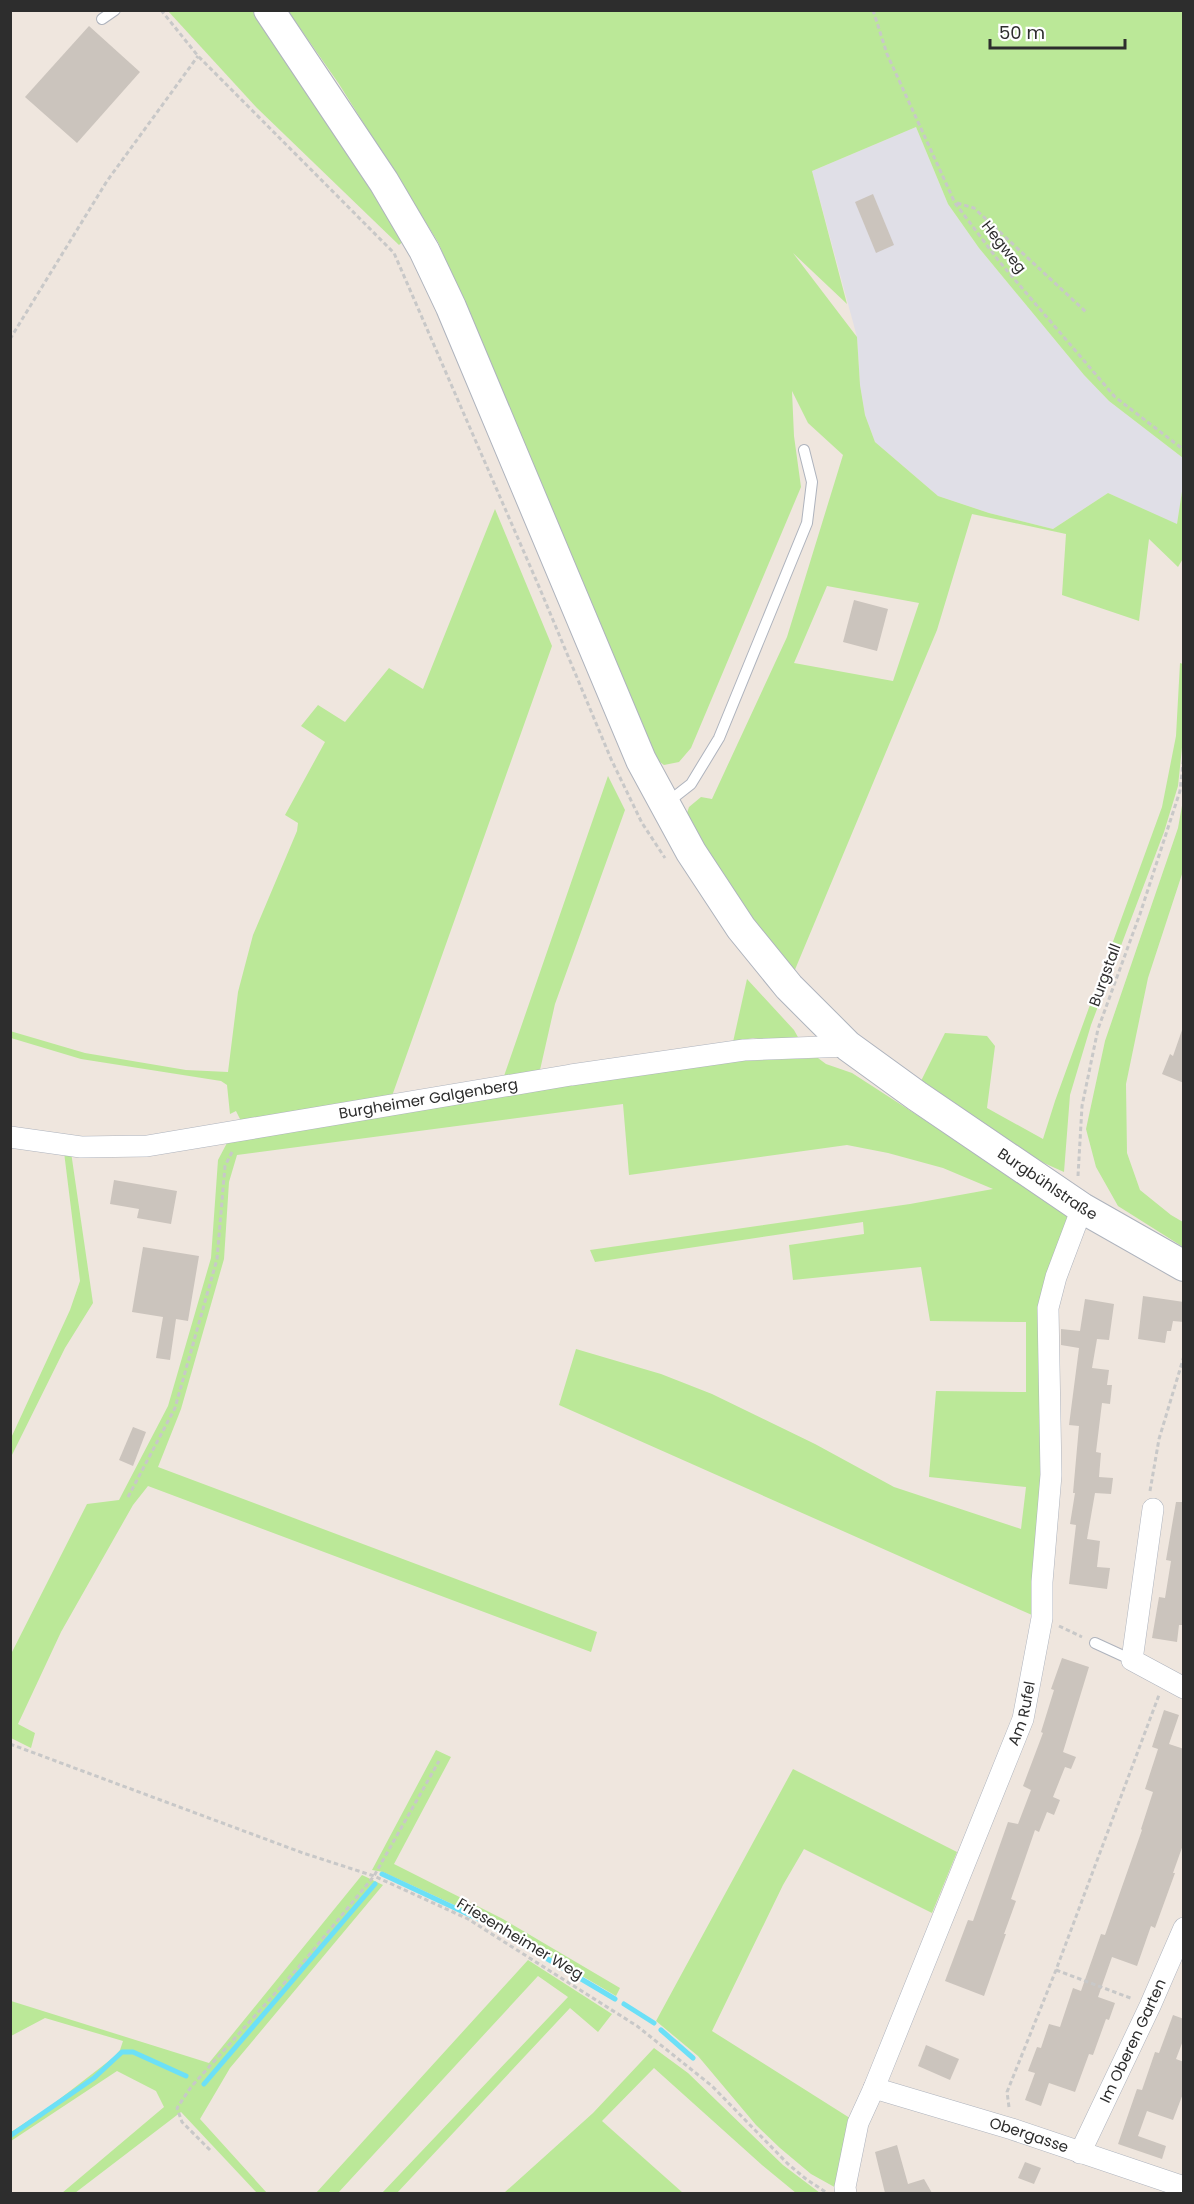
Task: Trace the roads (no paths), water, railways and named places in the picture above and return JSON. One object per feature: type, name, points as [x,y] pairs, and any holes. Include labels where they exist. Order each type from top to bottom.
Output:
[{"type":"street","name":"Burgbühlstraße","points":[[269,10],[384,182],[428,260],[451,307],[641,760],[691,852],[741,928],[789,987],[848,1046],[917,1096],[1082,1208],[1184,1266]]},
{"type":"street","name":"Burgheimer Galgenberg","points":[[10,1137],[81,1147],[147,1146],[571,1075],[744,1050],[848,1046]]},
{"type":"street","name":"Am Rufel","points":[[846,2193],[845,2187],[858,2123],[1023,1719],[1042,1618],[1042,1582],[1051,1475],[1047,1308],[1082,1208]]},
{"type":"street","points":[[1153,1509],[1132,1660],[1174,1684]]},
{"type":"street","name":"Im Oberen Garten","points":[[1080,2152],[1150,2006],[1184,1928]]},
{"type":"street","name":"Obergasse","points":[[874,2088],[1012,2129],[1184,2187]]},
{"type":"lane","points":[[102,19],[115,10]]},
{"type":"lane","points":[[665,804],[692,784],[719,738],[807,523],[812,482],[804,450]]},
{"type":"lane","points":[[1095,1643],[1132,1660]]},
{"type":"waterway","points":[[382,1874],[487,1923],[615,1999]]},
{"type":"waterway","points":[[204,2084],[375,1884]]},
{"type":"waterway","points":[[624,2004],[654,2023]]},
{"type":"waterway","points":[[661,2030],[693,2058]]},
{"type":"waterway","points":[[10,2136],[94,2078],[122,2052],[133,2052],[186,2076]]}]
